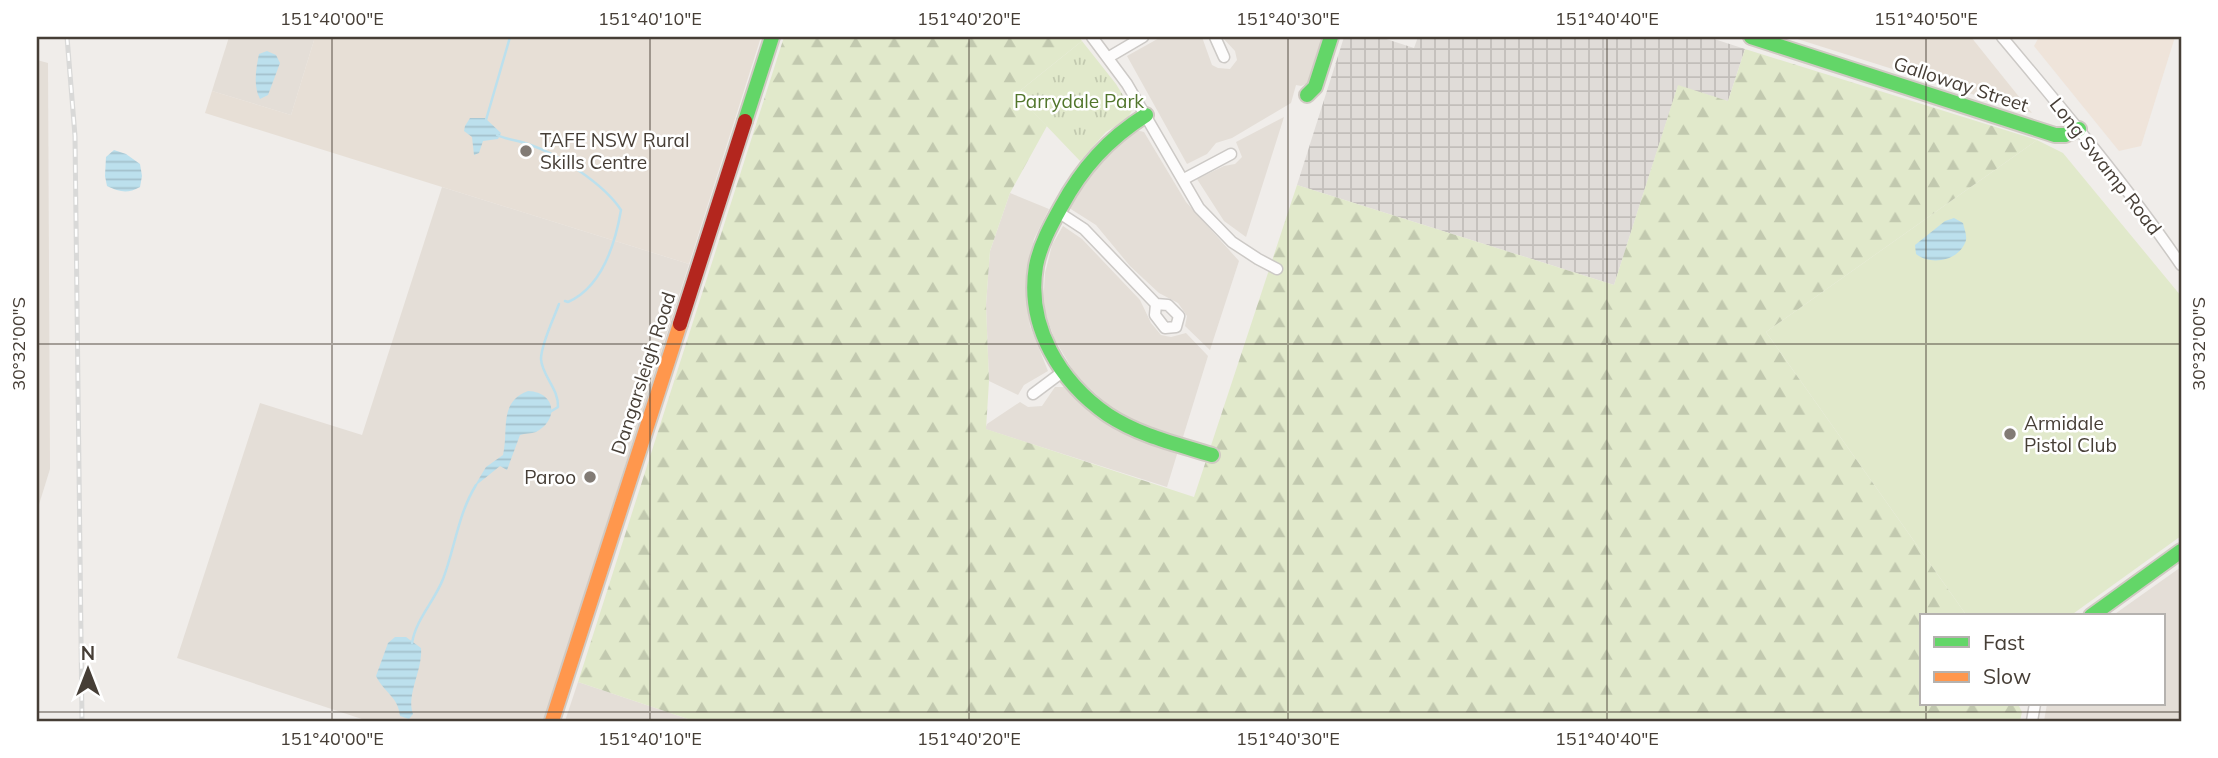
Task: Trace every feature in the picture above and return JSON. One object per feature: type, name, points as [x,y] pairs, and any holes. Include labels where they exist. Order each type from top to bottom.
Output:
[{"type":"street","name":"Dangarsleigh Road","points":[[552,721],[772,37]]},
{"type":"street","points":[[1092,37],[1109,57],[1146,115],[1199,208],[1232,242],[1277,269]]},
{"type":"street","points":[[1109,57],[1143,37]]},
{"type":"street","points":[[1215,37],[1224,57]]},
{"type":"street","points":[[1307,95],[1315,87],[1331,37]]},
{"type":"street","name":"Galloway Street","points":[[1751,37],[2055,135],[2064,135],[2079,129]]},
{"type":"street","name":"Long Swamp Road","points":[[2002,37],[2079,129],[2156,228],[2181,265]]},
{"type":"street","points":[[1146,115],[1108,140],[1088,161],[1073,183],[1037,263],[1034,297],[1041,329],[1062,373],[1087,399],[1116,420],[1146,434],[1212,455]]},
{"type":"street","points":[[1184,180],[1231,153]]},
{"type":"street","points":[[1058,212],[1084,229],[1156,304]]},
{"type":"street","points":[[1033,394],[1062,373]]},
{"type":"street","points":[[2094,614],[2181,551]]},
{"type":"shaded area","points":[[229,37],[315,37],[291,115],[212,91]]},
{"type":"shaded area","name":"TAFE NSW Rural Skills Centre","points":[[315,37],[761,37],[689,264],[205,113],[212,91],[291,115]]},
{"type":"shaded area","points":[[1161,37],[1202,37],[1212,65],[1230,69],[1237,60],[1235,51],[1222,37],[1322,37],[1308,83],[1296,85],[1291,103],[1232,138],[1216,143],[1207,154],[1187,164],[1127,56]]},
{"type":"shaded area","points":[[1344,37],[1380,37],[1414,48],[1418,37],[1708,37],[1745,49],[1728,101],[1678,86],[1614,285],[1297,185]]},
{"type":"shaded area","points":[[1791,37],[1971,37],[2032,113]]},
{"type":"shaded area","points":[[2039,37],[2175,37],[2141,146],[2119,151],[2034,46]]},
{"type":"shaded area","points":[[37,60],[48,63],[50,469],[37,511]]},
{"type":"shaded area","points":[[1284,117],[1246,237],[1224,221],[1197,179],[1224,166],[1235,164],[1242,157],[1236,142]]},
{"type":"shaded area","points":[[1136,130],[1144,132],[1186,202],[1239,261],[1210,350],[1185,326],[1187,316],[1178,303],[1159,293],[1130,266],[1096,225],[1066,206],[1094,161]]},
{"type":"shaded area","points":[[442,187],[689,264],[544,721],[368,721],[177,658],[260,403],[362,435]]},
{"type":"shaded area","points":[[1010,193],[1049,209],[1034,239],[1027,269],[1026,297],[1030,326],[1048,371],[1024,385],[1018,395],[989,381],[986,305],[990,251]]},
{"type":"shaded area","points":[[1063,226],[1082,239],[1140,300],[1151,323],[1161,335],[1171,337],[1186,333],[1208,356],[1183,437],[1151,428],[1115,411],[1077,377],[1055,340],[1043,307],[1045,273],[1052,245]]},
{"type":"shaded area","points":[[1055,387],[1064,387],[1121,430],[1178,451],[1167,487],[985,429],[987,424],[1020,402],[1028,407],[1042,406]]},
{"type":"shaded area","points":[[2181,567],[2181,721],[2044,721],[2047,706],[2166,706],[2166,614],[2115,614]]},
{"type":"shaded area","points":[[578,682],[694,721],[565,721]]},
{"type":"green space","points":[[784,37],[1079,37],[1082,41],[1016,94],[1047,126],[1010,193],[990,251],[986,305],[989,381],[986,429],[1194,497],[1297,185],[1614,285],[1678,85],[1728,101],[1745,49],[2037,140],[1766,332],[1966,614],[1920,614],[1920,706],[2019,706],[2022,712],[2020,721],[694,721],[578,682]]},
{"type":"green space","name":"Parrydale Park","points":[[1082,41],[1116,84],[1132,110],[1128,118],[1106,132],[1080,161],[1016,94]]},
{"type":"green space","name":"Armidale Pistol Club","points":[[2037,140],[2063,153],[2181,296],[2181,536],[2073,614],[1966,614],[1766,332]]},
{"type":"water","points":[[267,51],[276,55],[280,63],[268,95],[260,99],[256,83],[257,65],[259,54]]},
{"type":"water","points":[[470,118],[485,118],[501,133],[498,139],[483,141],[479,153],[474,155],[472,137],[464,131]]},
{"type":"water","points":[[114,150],[126,154],[140,164],[140,187],[124,191],[107,186],[106,157]]},
{"type":"water","points":[[1954,218],[1963,223],[1966,236],[1958,253],[1937,260],[1922,258],[1916,254],[1915,245],[1945,221]]},
{"type":"water","points":[[528,391],[544,396],[549,401],[549,420],[536,432],[520,435],[507,470],[500,466],[474,487],[486,467],[503,455],[508,410],[512,402]]},
{"type":"water","points":[[395,637],[406,637],[421,648],[411,706],[413,714],[409,719],[400,716],[394,699],[376,676],[388,643]]},
{"type":"waterway","points":[[486,120],[510,37]]},
{"type":"waterway","points":[[497,135],[540,149],[566,162],[604,190],[621,210],[611,251],[598,276],[580,295],[565,301]]},
{"type":"waterway","points":[[550,412],[558,407],[558,400],[541,359],[545,339],[559,304]]},
{"type":"waterway","points":[[412,643],[417,626],[443,579],[461,519],[476,485]]},
{"type":"railway","points":[[67,37],[75,136],[82,721]]},
{"type":"traffic: fast","points":[[745,121],[772,37]]},
{"type":"traffic: fast","points":[[1307,95],[1315,87],[1331,37]]},
{"type":"traffic: fast","points":[[1751,37],[2055,135],[2065,135],[2079,129]]},
{"type":"traffic: fast","points":[[1146,115],[1097,155],[1061,207],[1046,235],[1036,266],[1036,310],[1050,351],[1061,369],[1091,402],[1133,429],[1212,455]]},
{"type":"traffic: fast","points":[[2094,614],[2181,551]]},
{"type":"traffic: slow","points":[[552,721],[680,324]]},
{"type":"traffic: jam","points":[[680,324],[745,121]]},
{"type":"place","name":"TAFE NSW Rural Skills Centre","points":[[526,151]]},
{"type":"place","name":"Armidale Pistol Club","points":[[2010,434]]},
{"type":"place","name":"Paroo","points":[[590,477]]}]
